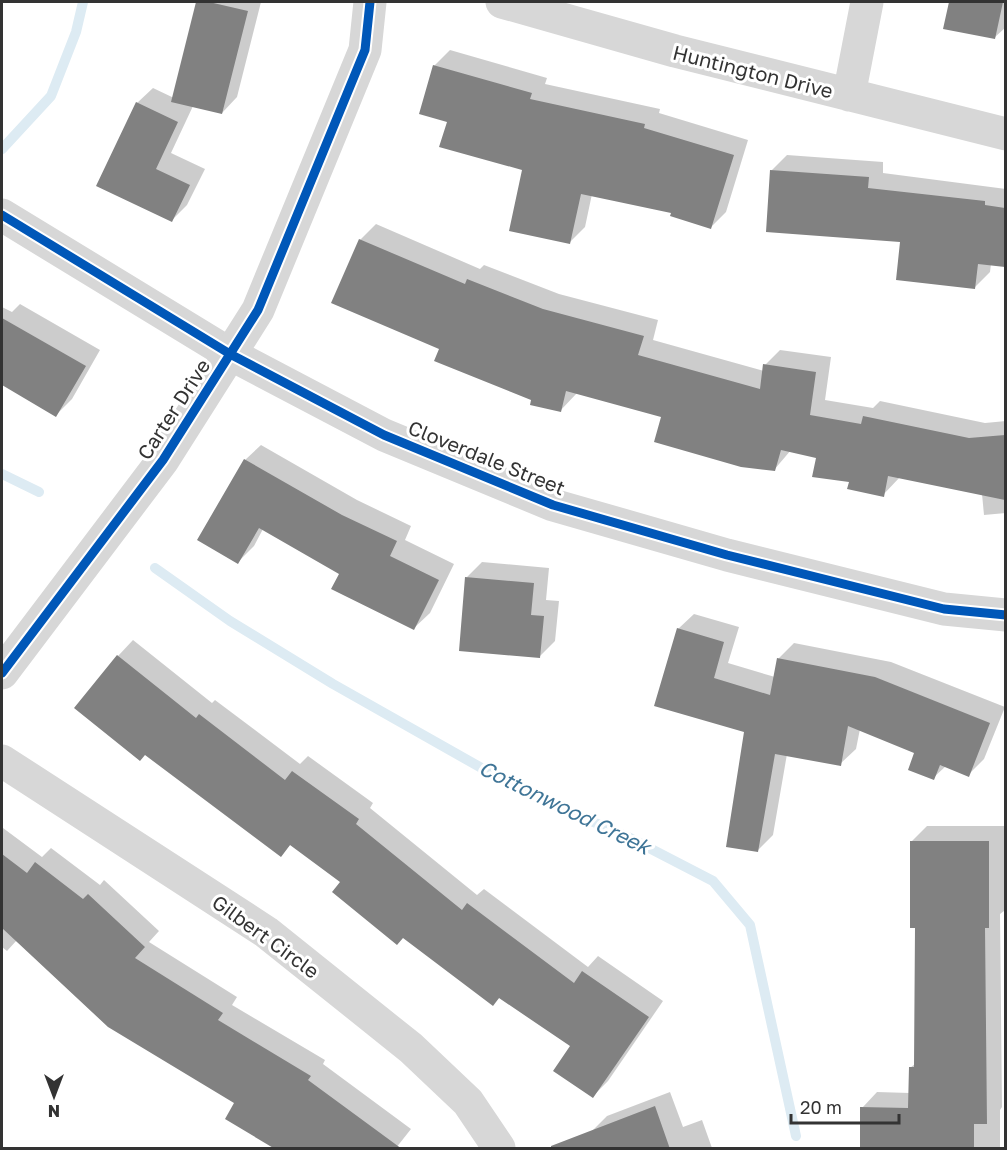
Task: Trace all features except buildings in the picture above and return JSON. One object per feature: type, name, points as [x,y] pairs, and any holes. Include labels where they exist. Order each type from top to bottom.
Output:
[{"type":"street","name":"Carter Drive","points":[[2,673],[163,460],[258,310],[365,50],[370,2]]},
{"type":"street","name":"Huntington Drive","points":[[502,2],[675,51],[1005,134]]},
{"type":"street","points":[[849,94],[867,2]]},
{"type":"street","name":"Cloverdale Street","points":[[2,215],[230,354],[384,435],[553,505],[727,555],[944,609],[1005,615]]},
{"type":"street","name":"Gilbert Circle","points":[[2,761],[266,933],[411,1048],[468,1102],[499,1149]]},
{"type":"waterway","points":[[2,149],[51,96],[76,32],[83,2]]},
{"type":"waterway","name":"Cottonwood Creek","points":[[2,474],[39,492]]},
{"type":"waterway","name":"Cottonwood Creek","points":[[155,568],[230,621],[333,684],[524,792],[628,837],[713,881],[750,925],[796,1136]]},
{"type":"cycle path","points":[[2,673],[163,460],[258,310],[365,50],[370,2]]},
{"type":"cycle path","points":[[2,215],[230,354],[384,435],[553,505],[727,555],[944,609],[1006,615]]}]
